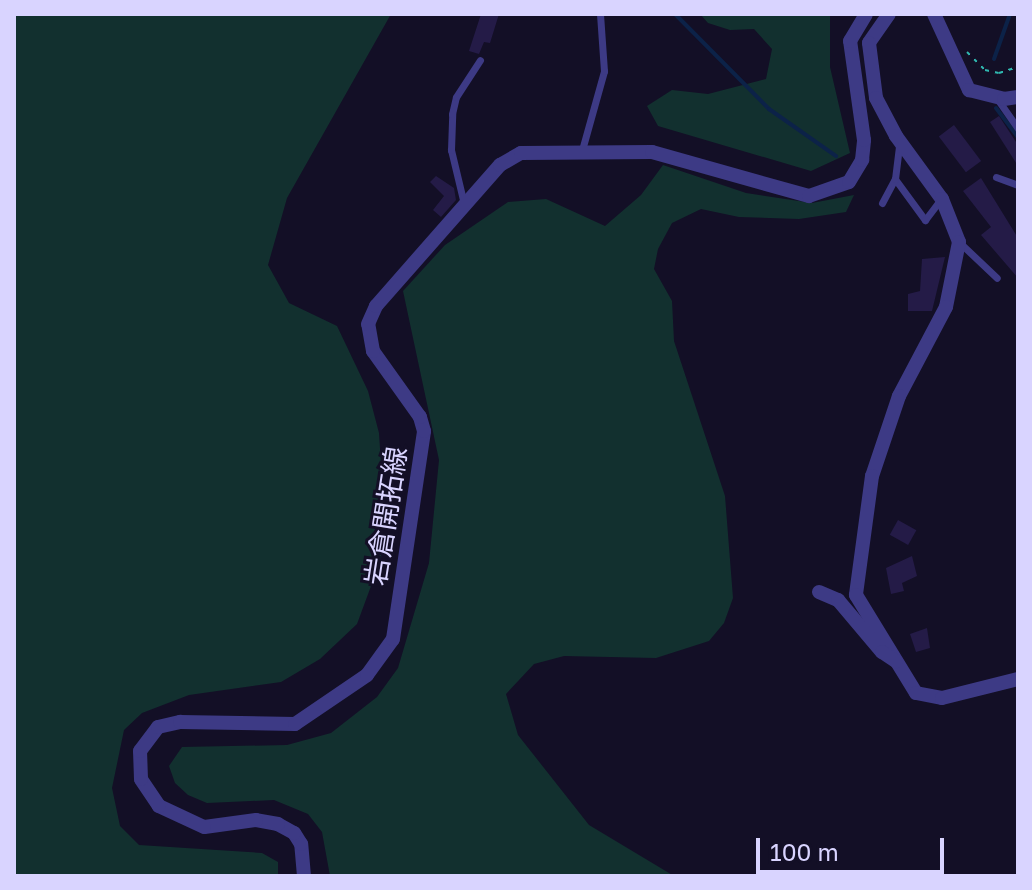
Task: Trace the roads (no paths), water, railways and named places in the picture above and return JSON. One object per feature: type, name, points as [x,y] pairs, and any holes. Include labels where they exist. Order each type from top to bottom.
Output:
[{"type":"street","name":"岩倉開拓線","points":[[304,876],[301,844],[294,833],[278,824],[256,820],[204,827],[179,820],[159,806],[141,779],[140,751],[158,727],[180,722],[295,724],[367,675],[383,657],[393,639],[424,431],[420,417],[373,351],[368,324],[376,306],[500,165],[521,153],[582,150],[652,152],[809,196],[831,191],[849,182],[862,160],[864,140],[850,41],[866,14]]},
{"type":"street","points":[[889,14],[874,29],[868,63],[876,98],[899,140],[941,197],[959,242],[946,307],[899,396],[865,509],[856,595],[907,685],[926,697],[942,698],[1018,679]]},
{"type":"street","points":[[938,16],[960,77],[969,90],[997,98],[1018,97]]},
{"type":"street","points":[[819,592],[838,600],[882,652],[896,661]]},
{"type":"lane","points":[[582,150],[604,71],[600,14]]},
{"type":"lane","points":[[464,206],[451,150],[452,114],[456,97],[480,60]]},
{"type":"lane","points":[[997,98],[1018,129]]},
{"type":"lane","points":[[882,203],[895,179],[899,140]]},
{"type":"lane","points":[[996,177],[1018,185]]},
{"type":"lane","points":[[895,179],[925,220],[941,197]]},
{"type":"lane","points":[[959,242],[997,278]]},
{"type":"waterway","points":[[675,14],[769,109],[836,156]]},
{"type":"waterway","points":[[994,59],[1010,14]]},
{"type":"waterway","points":[[996,108],[1018,137]]}]
